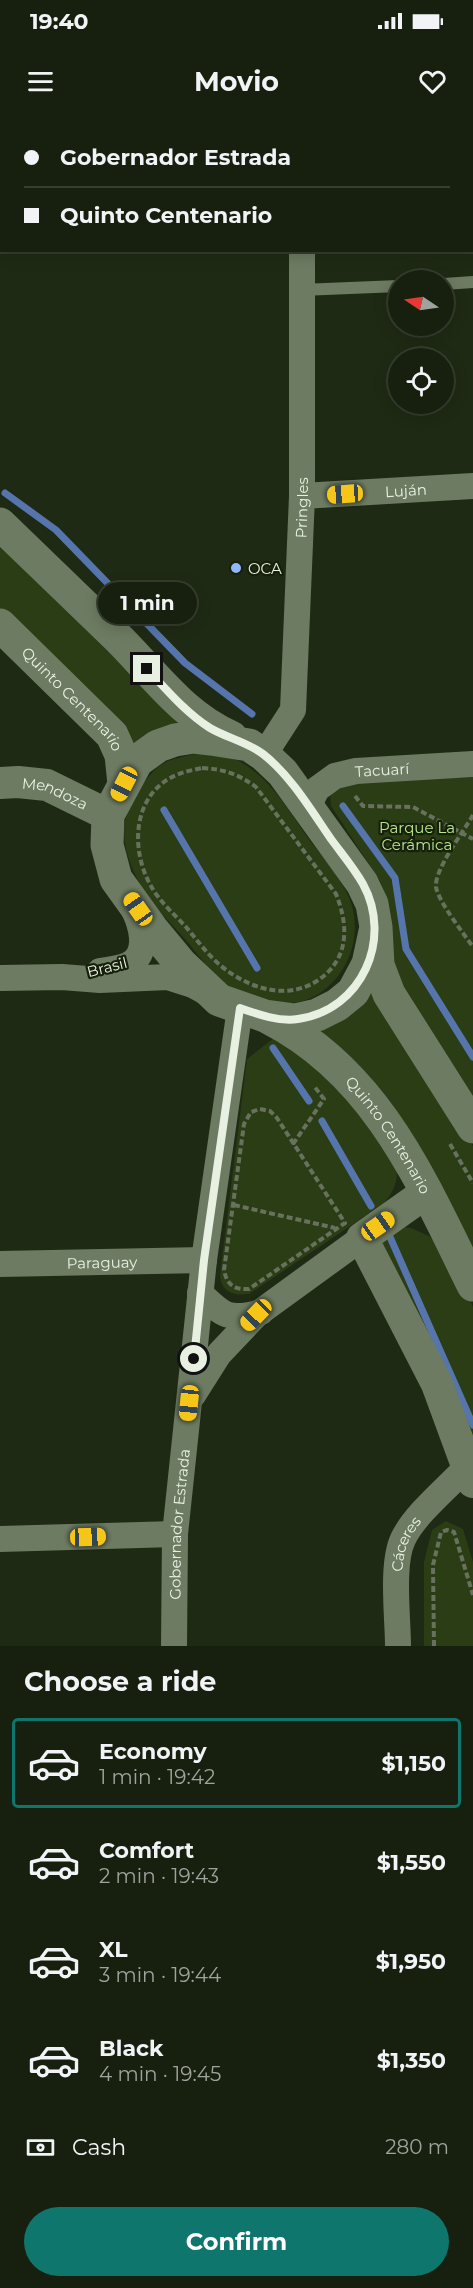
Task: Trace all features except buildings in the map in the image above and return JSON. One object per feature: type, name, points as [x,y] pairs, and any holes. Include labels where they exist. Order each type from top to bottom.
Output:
[{"type":"main road","points":[[0,524],[120,640],[188,711],[210,728],[256,750],[284,773],[362,883],[372,904],[378,965],[389,994],[473,1127]]},
{"type":"main road","name":"Quinto Centenario","points":[[0,625],[112,735],[121,755],[124,784]]},
{"type":"main road","points":[[108,814],[137,761],[158,746],[176,740],[202,738],[256,750]]},
{"type":"main road","name":"Quinto Centenario","points":[[108,814],[106,845],[116,879],[152,929],[181,964],[241,1008],[295,1031],[356,1082],[393,1134],[427,1192],[473,1285]]},
{"type":"main road","points":[[241,1008],[296,1020],[317,1015],[337,1005],[353,992],[368,964],[376,927]]},
{"type":"street","name":"Pringles","points":[[256,750],[293,710],[302,496],[302,252]]},
{"type":"street","name":"Luján","points":[[302,496],[473,486]]},
{"type":"street","name":"Tacuarí","points":[[308,807],[317,789],[335,776],[356,771],[473,764]]},
{"type":"street","name":"Mendoza","points":[[0,783],[47,785],[108,814]]},
{"type":"street","name":"Brasil","points":[[62,977],[120,968],[133,962],[140,953],[141,926],[116,879]]},
{"type":"street","name":"Brasil","points":[[0,978],[62,977],[100,980],[168,977],[193,984],[241,1008]]},
{"type":"street","name":"Gobernador Estrada","points":[[174,1646],[175,1534],[200,1293],[241,1008]]},
{"type":"street","name":"Gobernador Estrada","points":[[189,1403],[219,1354],[261,1312],[350,1233],[427,1192]]},
{"type":"street","points":[[350,1233],[437,1384],[471,1474]]},
{"type":"street","name":"Paraguay","points":[[0,1264],[204,1260]]},
{"type":"street","points":[[200,1293],[218,1311],[239,1318],[261,1312]]},
{"type":"street","name":"Cáceres","points":[[398,1646],[397,1565],[402,1540],[414,1523],[471,1474]]},
{"type":"street","points":[[0,1539],[175,1534]]},
{"type":"lane","points":[[454,283],[473,282]]},
{"type":"lane","points":[[301,290],[388,286]]},
{"type":"path","points":[[202,768],[221,769],[239,775],[256,787],[336,894],[343,912],[345,930],[336,963],[327,974],[297,991],[280,992],[248,983],[218,963],[151,887],[140,860],[137,837],[140,816],[148,798],[162,784],[179,774],[202,768]]},
{"type":"path","points":[[351,792],[363,806],[413,807],[473,839]]},
{"type":"path","points":[[473,815],[439,872],[436,885],[438,895],[473,948]]},
{"type":"path","points":[[293,1144],[324,1099],[310,1080]]},
{"type":"path","points":[[260,1109],[270,1111],[350,1233],[249,1289],[238,1290],[230,1285],[224,1270],[244,1124],[251,1112],[260,1109]]},
{"type":"path","points":[[233,1205],[350,1233]]},
{"type":"path","points":[[434,1646],[434,1565],[441,1532],[447,1530],[454,1532],[473,1595]]},
{"type":"green space","points":[[0,544],[184,723],[134,743],[0,612]]},
{"type":"green space","points":[[195,754],[228,757],[239,761],[259,775],[284,803],[332,869],[349,897],[355,931],[350,955],[338,976],[312,998],[284,1004],[264,1002],[246,997],[228,986],[155,907],[134,873],[124,835],[128,810],[134,798],[147,778],[160,766],[168,761]]},
{"type":"green space","name":"Parque La Cerámica","points":[[473,777],[473,1104],[394,976],[387,901],[380,881],[331,806],[330,793],[343,783]]},
{"type":"green space","points":[[371,990],[473,1146],[473,1256],[388,1107],[321,1031],[347,1016]]},
{"type":"green space","points":[[274,1038],[332,1074],[397,1158],[397,1177],[394,1188],[383,1204],[249,1294],[238,1294],[226,1289],[220,1275],[247,1059]]},
{"type":"green space","points":[[399,1226],[411,1228],[429,1236],[449,1257],[473,1307],[473,1449],[381,1253],[380,1236]]},
{"type":"green space","points":[[446,1521],[463,1529],[473,1562],[473,1646],[424,1646],[424,1562],[432,1530]]},
{"type":"waterway","points":[[5,493],[56,530],[185,663],[252,714]]},
{"type":"waterway","points":[[343,806],[395,878],[406,949],[473,1057]]},
{"type":"waterway","points":[[164,810],[257,968]]},
{"type":"waterway","points":[[273,1048],[309,1101]]},
{"type":"waterway","points":[[322,1121],[371,1206]]},
{"type":"waterway","points":[[390,1237],[473,1425]]},
{"type":"place","name":"OCA","points":[[236,568]]},
{"type":"route","points":[[147,669],[188,711],[210,728],[249,745],[284,773],[362,883],[372,904],[376,927],[368,964],[353,992],[337,1005],[317,1015],[296,1020],[265,1016],[240,1008],[204,1260],[194,1359]]}]
